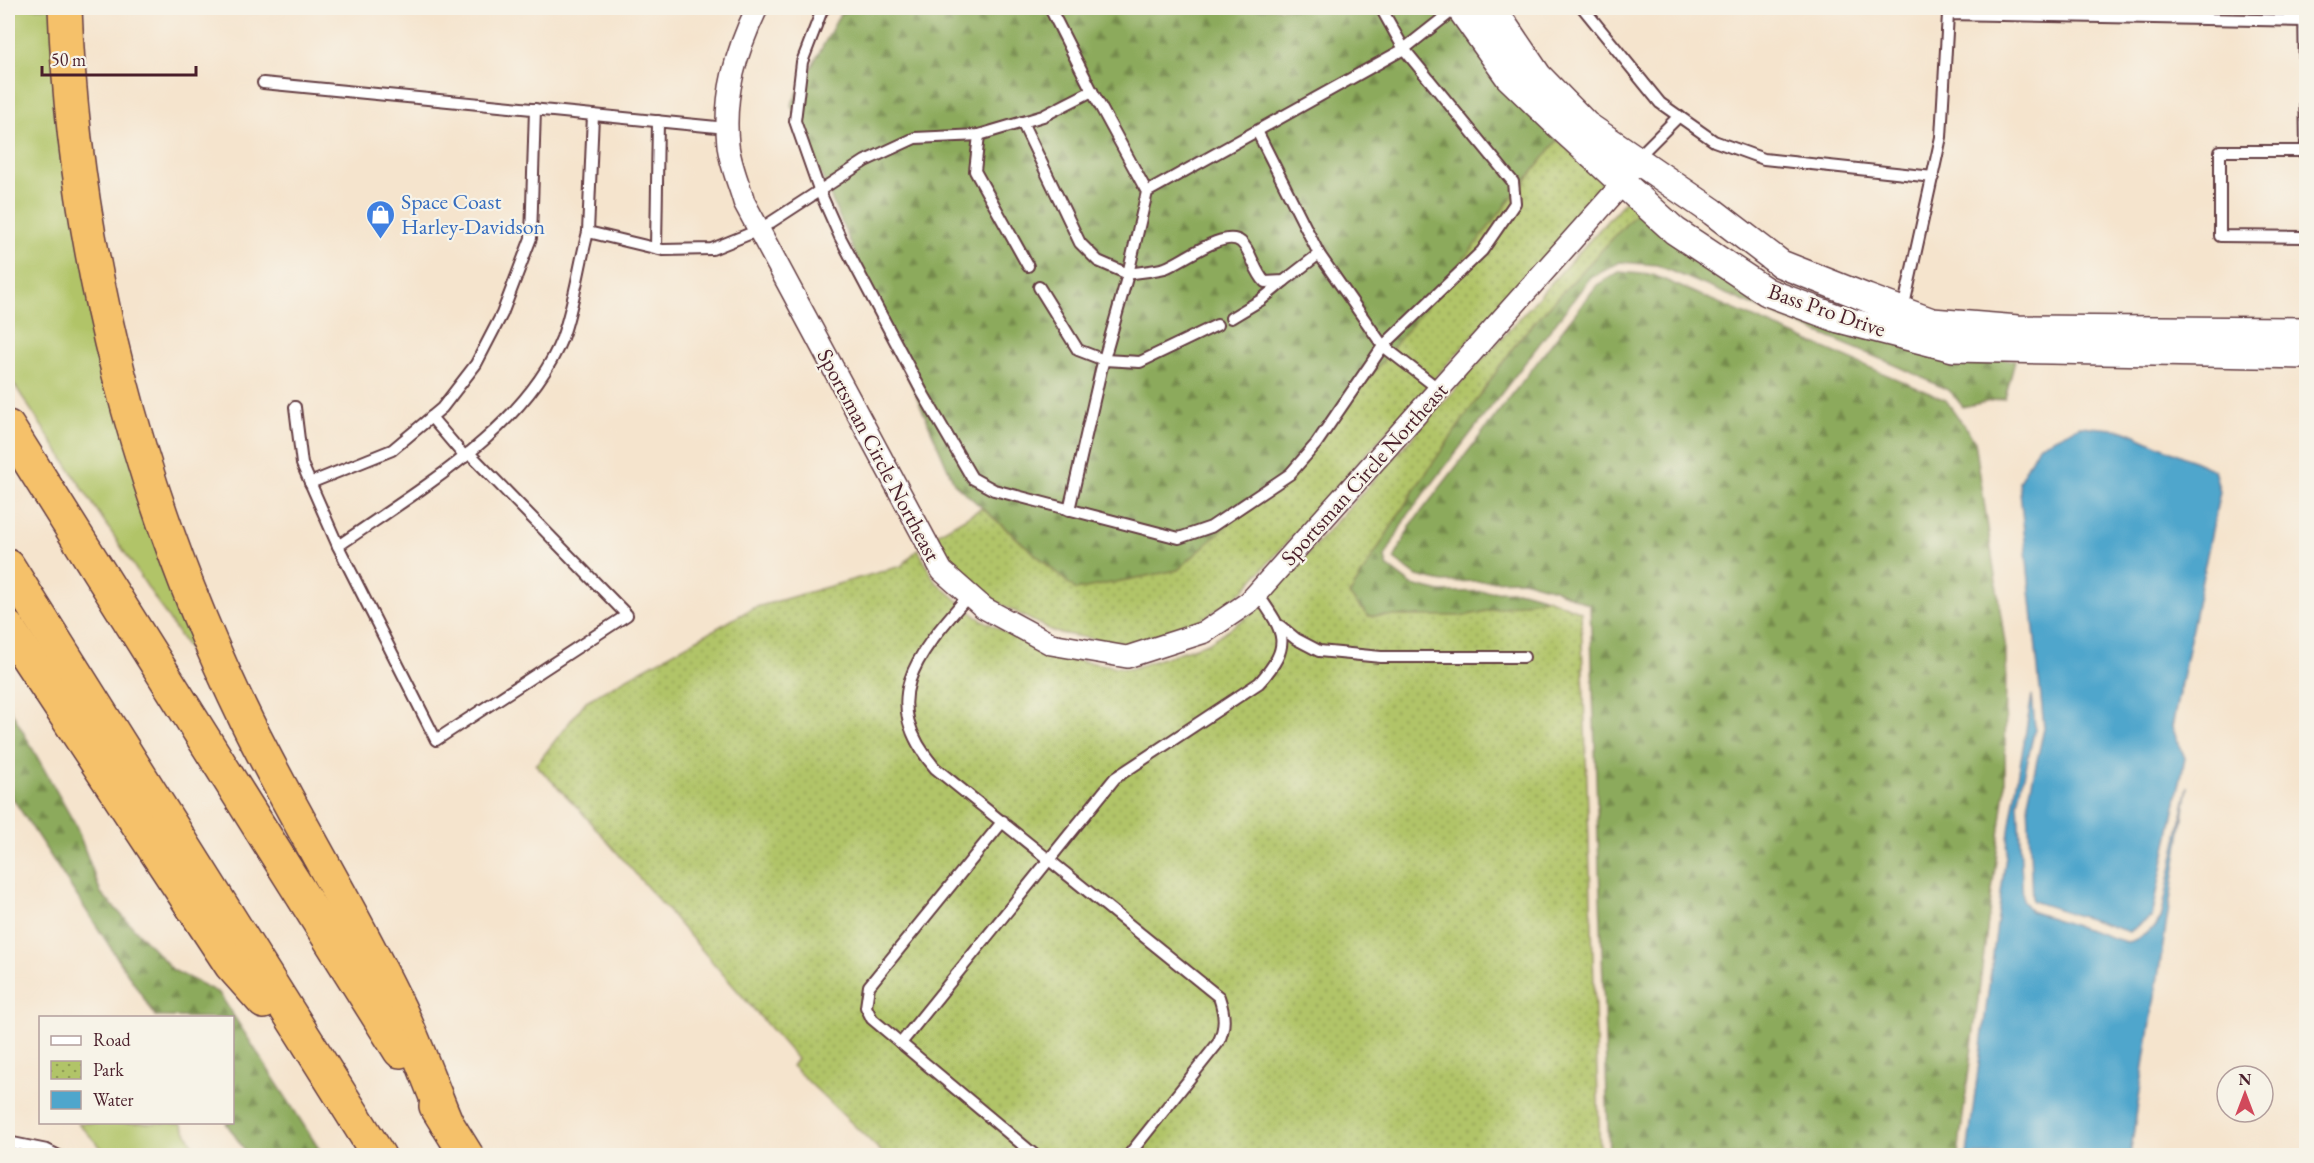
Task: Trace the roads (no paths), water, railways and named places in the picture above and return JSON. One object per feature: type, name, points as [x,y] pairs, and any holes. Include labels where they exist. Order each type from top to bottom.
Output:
[{"type":"highway","points":[[65,8],[67,64],[82,202],[114,355],[156,501],[203,623],[247,722],[399,1008],[447,1124]]},
{"type":"highway","points":[[8,427],[467,1155]]},
{"type":"highway","points":[[8,566],[380,1155]]},
{"type":"highway","points":[[8,628],[231,965],[326,1071]]},
{"type":"street","name":"Sportsman Circle Northeast","points":[[757,8],[740,44],[727,95],[728,147],[744,202],[942,571],[984,608],[1052,644],[1127,657],[1205,632],[1249,602],[1440,390],[1630,170]]},
{"type":"street","name":"Bass Pro Drive","points":[[1458,8],[1509,77],[1560,126],[1781,264],[1953,348],[2307,355]]},
{"type":"street","name":"Bass Pro Drive","points":[[1492,8],[1538,76],[1630,170],[1675,231],[1767,292],[1839,318],[2018,329],[2307,331]]},
{"type":"lane","points":[[825,8],[822,10],[802,62],[795,121],[820,192],[840,237],[916,381],[972,478],[994,490],[1179,538],[1211,527],[1290,474],[1316,444],[1383,346],[1482,251],[1515,203],[1513,182],[1404,49],[1382,8]]},
{"type":"lane","points":[[1050,8],[1147,192],[1068,510]]},
{"type":"lane","points":[[1147,192],[1404,49],[1458,8]]},
{"type":"lane","points":[[1583,8],[1660,103],[1714,141],[1764,159],[1933,177]]},
{"type":"lane","points":[[2304,8],[2306,151],[2220,151],[2220,236],[2307,237]]},
{"type":"lane","points":[[1901,322],[1941,137],[1948,11],[2305,20]]},
{"type":"lane","points":[[263,83],[727,128]]},
{"type":"lane","points":[[588,232],[656,248],[712,249],[759,230],[865,161],[915,138],[979,135],[1043,116],[1092,91]]},
{"type":"lane","points":[[310,483],[392,450],[442,408],[476,364],[502,314],[531,237],[535,109]]},
{"type":"lane","points":[[338,546],[467,455],[528,396],[561,338],[588,232],[593,115]]},
{"type":"lane","points":[[1630,170],[1679,116]]},
{"type":"lane","points":[[656,248],[658,121]]},
{"type":"lane","points":[[1022,122],[1080,243],[1098,261],[1128,274],[1165,267],[1218,241],[1235,238],[1243,243],[1256,273],[1265,282],[1284,281]]},
{"type":"lane","points":[[1257,131],[1319,254],[1383,346],[1440,390]]},
{"type":"lane","points":[[979,135],[975,171],[1028,266]]},
{"type":"lane","points":[[1231,318],[1261,300],[1319,254]]},
{"type":"lane","points":[[1039,287],[1078,350],[1104,360],[1140,362],[1217,325]]},
{"type":"lane","points":[[295,407],[302,464],[310,483],[338,546],[436,740],[627,615],[431,417]]},
{"type":"lane","points":[[1257,593],[1280,626],[1296,639],[1320,651],[1381,657],[1524,657]]},
{"type":"lane","points":[[969,595],[924,649],[914,667],[908,688],[907,712],[910,729],[919,749],[935,768],[1219,997],[1224,1012],[1225,1029],[1218,1044],[1128,1155]]},
{"type":"lane","points":[[901,1044],[1115,778],[1259,683],[1275,666],[1282,646],[1280,626]]},
{"type":"lane","points":[[1003,821],[869,986],[866,1007],[872,1019],[1036,1155]]},
{"type":"lane","points":[[8,1142],[47,1150],[59,1155]]},
{"type":"water","points":[[2080,426],[2124,430],[2214,470],[2220,491],[2172,727],[2185,758],[2152,917],[2129,932],[2032,901],[2028,801],[2044,728],[2019,482],[2038,446]]},
{"type":"water","points":[[2032,695],[2035,728],[2018,802],[2023,901],[2030,911],[2126,942],[2141,937],[2150,930],[2161,919],[2188,786],[2130,1155],[1967,1155],[2010,824]]},
{"type":"place","name":"Space Coast Harley-Davidson","points":[[380,240]]}]
